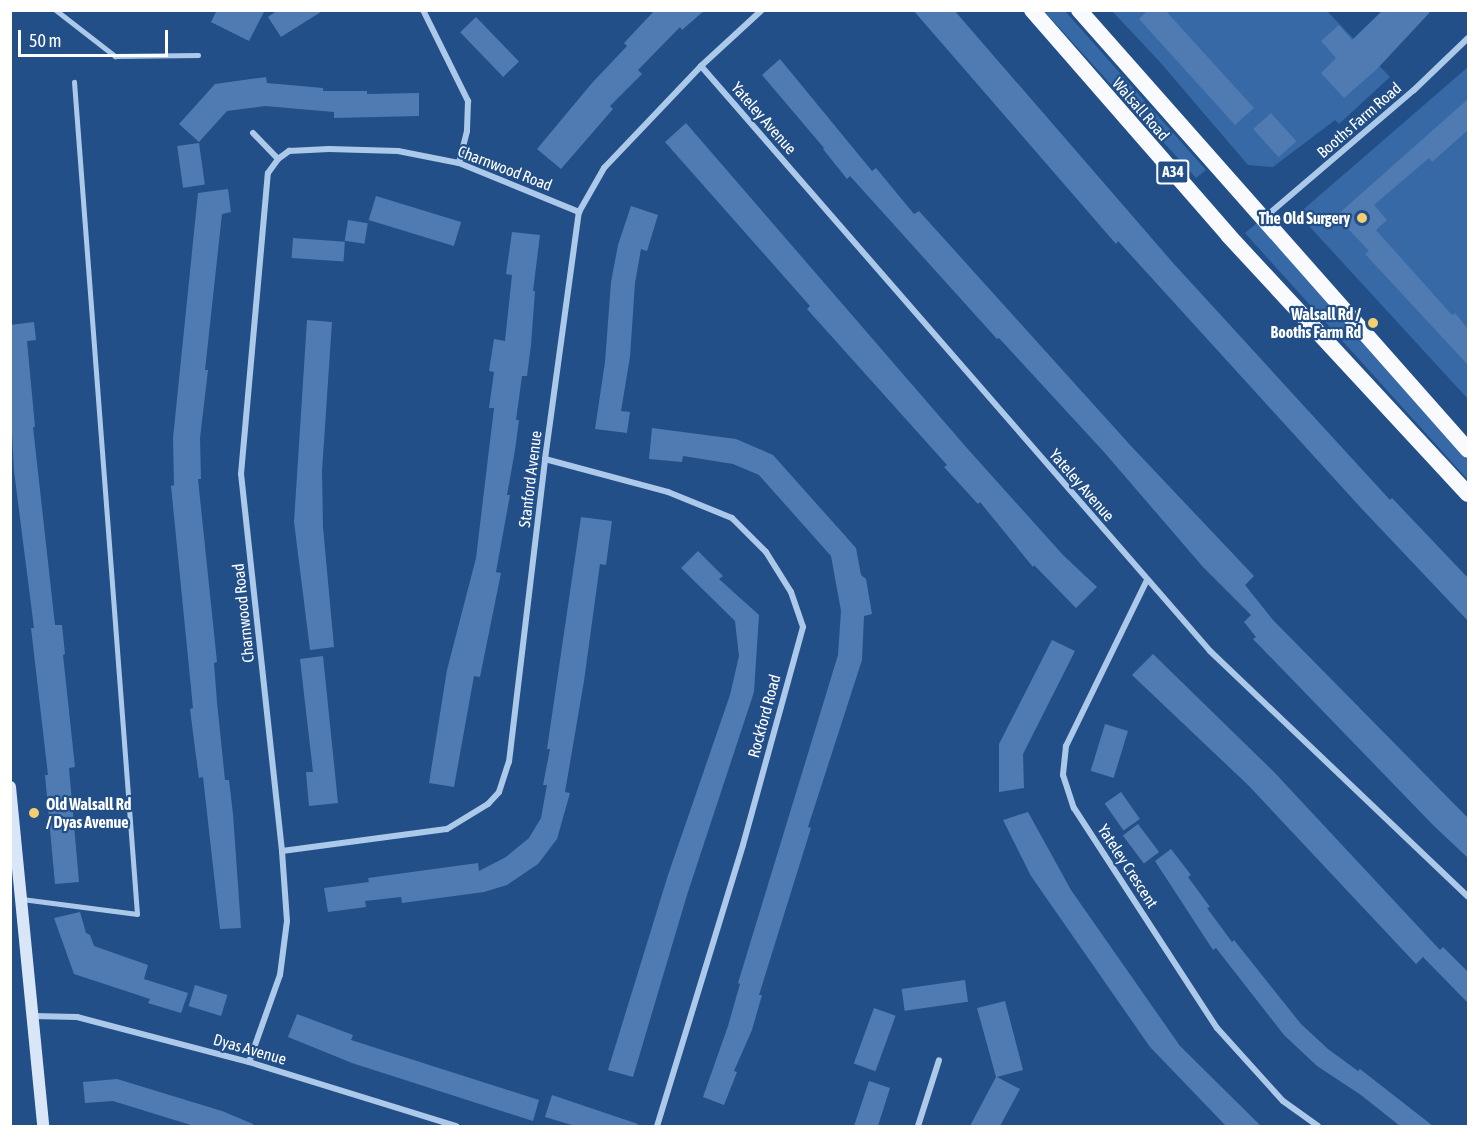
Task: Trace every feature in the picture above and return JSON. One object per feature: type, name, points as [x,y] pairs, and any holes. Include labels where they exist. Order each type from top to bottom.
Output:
[{"type":"highway","name":"Walsall Road","points":[[1032,10],[1227,235],[1468,494]]},
{"type":"highway","name":"Walsall Road","points":[[1079,10],[1468,450]]},
{"type":"main road","points":[[10,787],[43,1126]]},
{"type":"street","points":[[423,10],[468,101],[467,131],[459,163]]},
{"type":"street","name":"Stanford Avenue","points":[[282,851],[447,829],[482,808],[499,792],[509,762],[545,459],[579,212],[604,168],[701,66],[762,10]]},
{"type":"street","name":"Booths Farm Road","points":[[1263,219],[1414,90],[1468,38]]},
{"type":"street","name":"Yateley Avenue","points":[[701,66],[1210,651],[1468,897]]},
{"type":"street","points":[[253,133],[278,159]]},
{"type":"street","name":"Charnwood Road","points":[[249,1062],[280,975],[287,921],[282,851],[241,474],[268,173],[278,159],[290,151],[329,148],[398,151],[459,163],[579,212]]},
{"type":"street","name":"Rockford Road","points":[[545,459],[668,492],[732,518],[766,552],[791,592],[803,627],[743,845],[657,1126]]},
{"type":"street","name":"Yateley Crescent","points":[[1147,579],[1066,746],[1064,775],[1074,808],[1217,1028],[1283,1101],[1318,1126]]},
{"type":"street","name":"Dyas Avenue","points":[[33,1016],[77,1017],[249,1062],[456,1126]]},
{"type":"street","points":[[918,1126],[939,1060]]},
{"type":"lane","points":[[57,10],[115,56],[198,55]]},
{"type":"lane","points":[[22,899],[137,914],[74,82]]},
{"type":"shaded area","points":[[1044,11],[1065,11],[1206,170],[1196,178]]},
{"type":"shaded area","points":[[1112,11],[1327,11],[1390,77],[1339,124],[1335,120],[1273,167],[1248,165],[1159,61]]},
{"type":"shaded area","points":[[1468,67],[1468,399],[1298,214]]},
{"type":"shaded area","points":[[1257,223],[1468,459],[1468,480],[1245,233]]},
{"type":"building","points":[[217,10],[265,10],[249,41],[211,22]]},
{"type":"building","points":[[278,10],[324,10],[281,37],[268,17]]},
{"type":"building","points":[[655,10],[705,10],[682,30],[680,27],[638,70],[642,74],[610,106],[613,109],[561,169],[537,149],[592,83],[627,46],[624,43]]},
{"type":"building","points":[[913,10],[954,10],[1174,264],[1390,500],[1392,498],[1468,578],[1468,621],[1361,508],[1118,241],[1116,244]]},
{"type":"building","points":[[1148,10],[1165,10],[1254,108],[1235,125],[1139,19]]},
{"type":"building","points":[[1383,10],[1432,10],[1377,69],[1344,98],[1321,73],[1336,58],[1321,41],[1339,25],[1352,40]]},
{"type":"building","points":[[476,17],[519,62],[503,77],[460,32]]},
{"type":"building","points":[[780,59],[872,171],[876,168],[914,214],[919,211],[1131,446],[1254,576],[1245,585],[1273,620],[1468,818],[1468,858],[1434,826],[1253,639],[1256,637],[1244,622],[1251,615],[1203,567],[1104,452],[999,338],[997,339],[850,176],[847,179],[824,148],[762,75]]},
{"type":"building","points":[[266,77],[267,83],[323,88],[323,91],[367,91],[367,94],[419,93],[419,116],[334,118],[334,112],[265,106],[227,111],[199,142],[179,124],[215,84]]},
{"type":"building","points":[[1468,99],[1468,130],[1432,162],[1429,158],[1374,205],[1387,220],[1376,230],[1452,315],[1455,313],[1468,329],[1468,365],[1365,254],[1369,251],[1336,216]]},
{"type":"building","points":[[1271,113],[1296,141],[1279,157],[1253,129]]},
{"type":"building","points":[[686,123],[966,447],[1063,555],[1097,587],[1076,608],[1034,565],[1033,567],[980,502],[978,504],[944,467],[947,465],[807,309],[810,306],[665,142]]},
{"type":"building","points":[[199,143],[205,185],[183,188],[177,146]]},
{"type":"building","points":[[228,189],[231,212],[222,214],[205,370],[208,370],[200,438],[201,479],[198,479],[217,662],[214,663],[225,780],[229,780],[233,814],[241,928],[220,929],[203,777],[199,778],[190,709],[193,708],[171,486],[174,485],[173,438],[198,193]]},
{"type":"building","points":[[376,196],[461,222],[454,246],[369,220]]},
{"type":"building","points":[[631,206],[658,215],[647,251],[641,249],[635,283],[630,357],[621,411],[630,412],[627,433],[595,429],[605,362],[611,282],[618,245]]},
{"type":"building","points":[[348,220],[368,223],[364,244],[345,241]]},
{"type":"building","points":[[512,232],[540,235],[533,291],[535,291],[531,345],[527,376],[522,376],[516,420],[519,420],[507,495],[510,495],[496,572],[501,573],[480,677],[474,676],[454,787],[429,783],[447,670],[476,558],[494,408],[489,408],[494,372],[489,371],[494,339],[505,341],[512,275],[506,274]]},
{"type":"building","points":[[293,238],[345,242],[343,262],[292,258]]},
{"type":"building","points":[[307,320],[332,322],[322,471],[323,527],[334,647],[310,650],[294,522]]},
{"type":"building","points":[[34,322],[36,340],[27,341],[35,427],[33,427],[55,625],[62,625],[75,767],[69,768],[79,882],[55,884],[45,775],[48,775],[31,628],[34,628],[14,471],[10,394],[10,325]]},
{"type":"building","points":[[652,428],[736,439],[773,455],[856,548],[861,575],[866,579],[872,614],[864,616],[862,660],[808,827],[811,828],[759,995],[762,995],[752,1030],[734,1071],[737,1072],[724,1105],[703,1097],[728,1026],[740,984],[738,983],[838,655],[841,611],[831,556],[759,475],[733,464],[683,456],[682,462],[649,459]]},
{"type":"building","points":[[581,517],[612,521],[606,565],[600,564],[584,681],[565,792],[570,793],[557,839],[538,864],[507,885],[484,892],[402,903],[401,897],[365,901],[366,907],[328,912],[324,888],[369,882],[368,878],[478,863],[479,871],[506,857],[529,838],[541,818],[547,785],[543,785],[550,749],[547,749]]},
{"type":"building","points":[[698,551],[723,576],[719,579],[759,615],[754,692],[687,895],[633,1077],[608,1070],[668,875],[730,695],[739,656],[735,621],[681,568]]},
{"type":"building","points":[[1052,640],[1075,651],[1023,754],[1024,788],[999,792],[999,744]]},
{"type":"building","points":[[1153,654],[1274,772],[1440,950],[1443,947],[1468,972],[1468,1003],[1423,957],[1416,964],[1249,786],[1132,675]]},
{"type":"building","points":[[323,656],[338,803],[309,806],[306,772],[313,772],[300,659]]},
{"type":"building","points":[[1105,724],[1128,731],[1114,778],[1091,771]]},
{"type":"building","points":[[1121,792],[1140,819],[1124,831],[1105,803]]},
{"type":"building","points":[[1028,812],[1071,890],[1180,1046],[1261,1126],[1226,1126],[1150,1047],[1031,876],[1003,820]]},
{"type":"building","points":[[1138,824],[1159,852],[1144,863],[1123,835]]},
{"type":"building","points":[[1171,849],[1191,875],[1188,877],[1232,942],[1234,940],[1301,1024],[1328,1049],[1358,1071],[1360,1069],[1433,1126],[1400,1126],[1361,1095],[1317,1066],[1284,1035],[1216,948],[1213,950],[1155,861]]},
{"type":"building","points":[[80,912],[86,933],[90,935],[94,946],[148,965],[144,979],[188,993],[181,1013],[148,1003],[150,999],[74,974],[54,918]]},
{"type":"building","points":[[965,980],[968,1002],[905,1011],[902,989]]},
{"type":"building","points":[[195,985],[228,995],[221,1016],[189,1006]]},
{"type":"building","points":[[1005,1001],[1023,1070],[997,1077],[1020,1089],[1000,1126],[970,1126],[996,1077],[977,1008]]},
{"type":"building","points":[[874,1008],[896,1016],[875,1071],[854,1063]]},
{"type":"building","points":[[297,1014],[353,1035],[351,1040],[539,1100],[533,1121],[352,1063],[288,1037]]},
{"type":"building","points":[[117,1079],[222,1111],[253,1124],[253,1126],[194,1126],[113,1101],[85,1103],[83,1082]]},
{"type":"building","points":[[869,1081],[890,1088],[878,1126],[854,1126]]},
{"type":"building","points":[[552,1095],[638,1124],[637,1126],[575,1126],[545,1117]]},
{"type":"place","name":"The Old Surgery","points":[[1362,218]]},
{"type":"place","name":"Walsall Rd / Booths Farm Rd","points":[[1373,323]]},
{"type":"place","name":"Old Walsall Rd / Dyas Avenue","points":[[34,813]]}]
